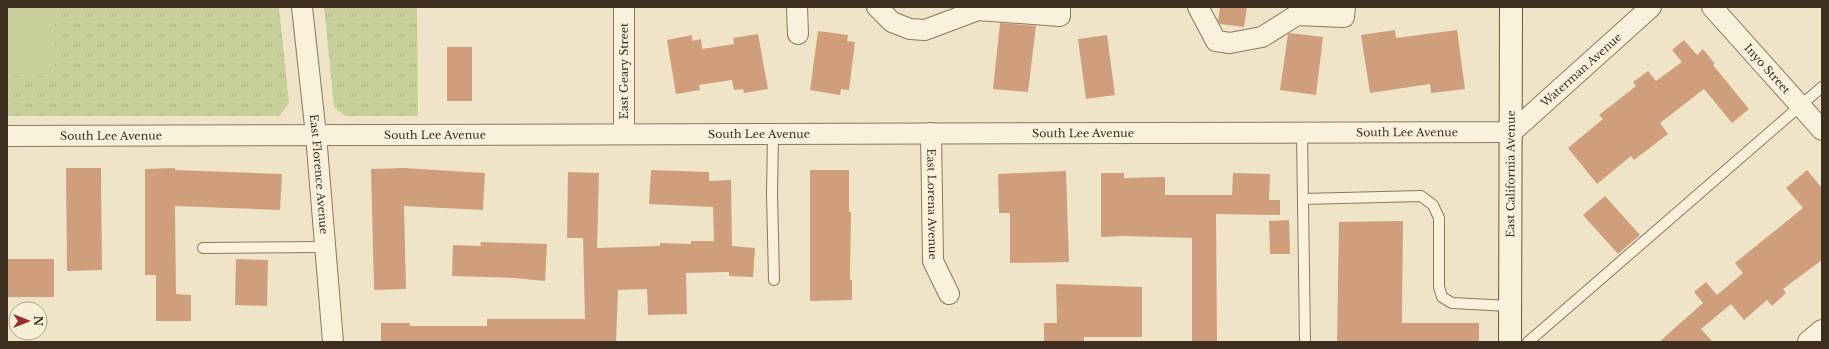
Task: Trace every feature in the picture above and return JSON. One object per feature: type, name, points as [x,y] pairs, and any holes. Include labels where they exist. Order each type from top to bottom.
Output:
[{"type":"main road","name":"East California Avenue","points":[[1510,342],[1512,132],[1511,7]]},
{"type":"main road","points":[[1809,342],[1822,331]]},
{"type":"street","name":"East Florence Avenue","points":[[302,7],[316,135],[333,342]]},
{"type":"street","name":"East Geary Street","points":[[624,7],[624,134]]},
{"type":"street","points":[[797,7],[798,34]]},
{"type":"street","points":[[877,7],[892,22],[910,29],[925,30],[978,10],[1060,16],[1060,7]]},
{"type":"street","points":[[1198,7],[1216,41],[1230,43],[1262,37],[1297,15],[1344,17],[1345,7]]},
{"type":"street","name":"Waterman Avenue","points":[[1512,132],[1651,7]]},
{"type":"street","name":"Inyo Street","points":[[1712,7],[1822,130]]},
{"type":"street","name":"South Lee Avenue","points":[[7,136],[1512,132]]},
{"type":"street","name":"East Lorena Avenue","points":[[931,133],[933,261],[949,294]]},
{"type":"lane","points":[[1528,342],[1822,87]]},
{"type":"lane","points":[[1302,132],[1305,342]]},
{"type":"lane","points":[[773,134],[772,194],[774,280]]},
{"type":"lane","points":[[1303,199],[1421,196],[1433,205],[1439,218],[1439,287],[1442,297],[1452,303],[1510,306]]},
{"type":"lane","points":[[203,248],[325,247]]},
{"type":"green space","points":[[7,7],[279,7],[289,103],[279,116],[7,116]]},
{"type":"green space","points":[[7,7],[55,7],[55,76],[7,76]]},
{"type":"green space","points":[[324,7],[417,7],[418,116],[345,116],[334,107]]},
{"type":"building","points":[[1220,7],[1247,7],[1244,27],[1220,24],[1218,21]]},
{"type":"building","points":[[1000,23],[1036,26],[1028,92],[993,89]]},
{"type":"building","points":[[1395,30],[1396,38],[1457,30],[1465,89],[1431,93],[1430,84],[1370,93],[1361,35]]},
{"type":"building","points":[[818,31],[848,35],[847,41],[855,42],[849,90],[841,89],[840,95],[810,90]]},
{"type":"building","points":[[758,34],[768,89],[744,93],[743,89],[734,90],[732,80],[699,85],[700,90],[676,94],[667,40],[692,35],[692,41],[701,39],[702,49],[734,44],[733,38]]},
{"type":"building","points":[[1288,34],[1323,37],[1316,95],[1280,90]]},
{"type":"building","points":[[1107,35],[1115,95],[1086,99],[1078,39]]},
{"type":"building","points":[[1684,40],[1697,55],[1703,49],[1715,64],[1713,65],[1749,109],[1732,123],[1704,89],[1660,123],[1668,134],[1634,160],[1631,156],[1597,184],[1568,148],[1603,119],[1599,115],[1636,86],[1633,82],[1648,71],[1656,81],[1682,62],[1672,50]]},
{"type":"building","points":[[447,47],[472,47],[472,101],[447,101]]},
{"type":"building","points":[[66,168],[101,168],[102,270],[67,271]]},
{"type":"building","points":[[175,168],[175,170],[282,174],[280,210],[175,206],[176,294],[191,295],[191,321],[156,321],[156,275],[145,275],[145,169]]},
{"type":"building","points":[[404,168],[485,173],[483,210],[404,206],[406,289],[374,290],[371,169]]},
{"type":"building","points":[[651,170],[709,172],[709,181],[731,180],[732,246],[755,248],[753,277],[729,276],[729,272],[686,273],[687,314],[648,315],[647,289],[618,290],[616,342],[381,342],[381,323],[410,323],[410,326],[487,326],[487,319],[585,319],[583,238],[567,238],[568,172],[599,173],[597,248],[660,246],[660,243],[691,244],[691,241],[714,241],[713,207],[649,204]]},
{"type":"building","points":[[810,170],[849,170],[849,212],[851,212],[850,280],[852,280],[852,300],[810,301]]},
{"type":"building","points":[[1807,170],[1822,188],[1822,260],[1783,289],[1786,293],[1772,306],[1767,300],[1744,320],[1731,304],[1701,329],[1713,342],[1659,342],[1703,303],[1694,292],[1706,282],[1717,295],[1743,273],[1735,263],[1803,208],[1786,188]]},
{"type":"building","points":[[1066,171],[1069,262],[1010,263],[1010,213],[999,213],[998,174]]},
{"type":"building","points":[[1101,173],[1124,173],[1124,178],[1165,177],[1165,195],[1232,195],[1233,173],[1270,174],[1269,200],[1280,200],[1280,215],[1216,214],[1217,342],[1192,342],[1192,238],[1124,236],[1101,237]]},
{"type":"building","points":[[1605,196],[1640,235],[1618,254],[1583,215]]},
{"type":"building","points":[[1289,220],[1290,254],[1270,254],[1269,221]]},
{"type":"building","points":[[1403,221],[1402,323],[1479,323],[1479,342],[1337,342],[1339,222]]},
{"type":"building","points":[[480,242],[547,244],[545,281],[514,278],[452,276],[453,245],[481,246]]},
{"type":"building","points":[[7,259],[54,259],[54,297],[7,297]]},
{"type":"building","points":[[236,259],[268,260],[267,306],[235,305]]},
{"type":"building","points":[[1056,284],[1142,287],[1142,337],[1084,337],[1084,342],[1044,342],[1044,323],[1057,323]]}]
